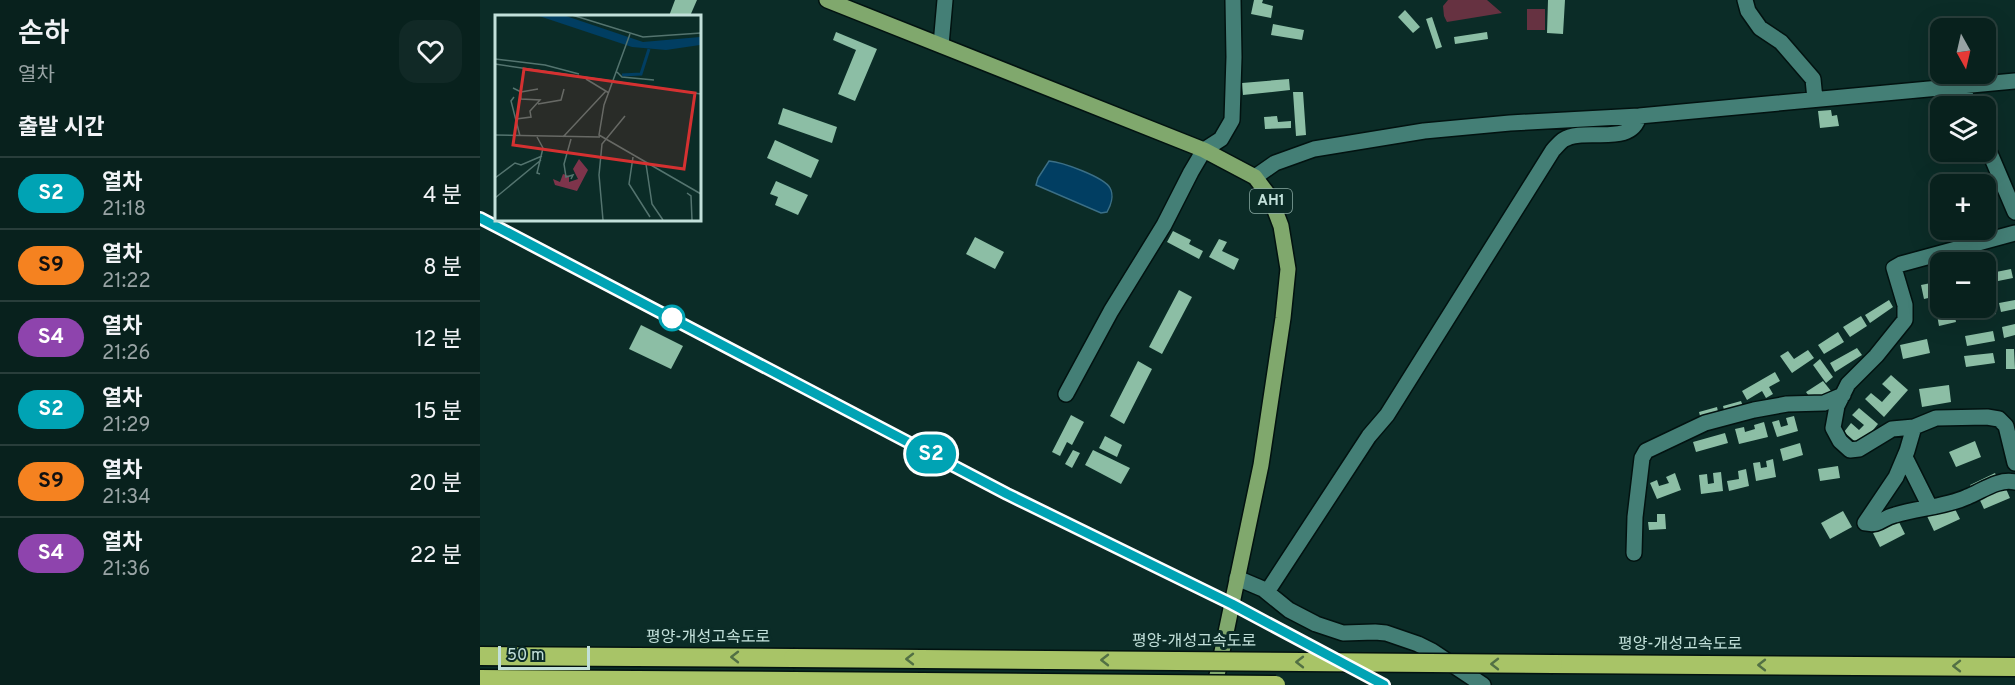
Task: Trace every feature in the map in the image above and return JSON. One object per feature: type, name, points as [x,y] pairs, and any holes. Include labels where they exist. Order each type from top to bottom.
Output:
[{"type":"highway","name":"평양-개성고속도로","points":[[480,656],[2015,667]]},
{"type":"highway","points":[[480,679],[1276,685]]},
{"type":"main road","name":"AH1","points":[[827,0],[1204,150],[1255,177],[1270,197],[1281,226],[1288,270],[1283,318],[1261,465],[1215,685]]},
{"type":"street","points":[[941,45],[945,0]]},
{"type":"street","points":[[1066,394],[1111,311],[1164,225],[1204,150],[1221,139],[1232,120],[1233,0]]},
{"type":"street","points":[[1745,0],[1748,11],[1760,28],[1781,42],[1813,79],[1815,99]]},
{"type":"street","points":[[1255,177],[1275,163],[1314,150],[1424,131],[1510,123],[1639,116],[2015,81]]},
{"type":"street","points":[[1962,87],[1966,96]]},
{"type":"street","points":[[1267,592],[1369,436],[1387,415],[1553,150],[1561,141],[1570,137],[1628,132],[1637,123],[1639,116]]},
{"type":"street","points":[[1994,162],[2015,212]]},
{"type":"street","points":[[2015,233],[1901,264],[1894,268],[1905,305],[1905,320],[1876,356],[1848,384],[1837,406],[1833,428],[1840,441],[1850,450],[1859,449],[1892,429],[1914,427],[1936,418],[1987,417],[1999,419],[2006,426],[2015,463]]},
{"type":"street","points":[[1634,553],[1635,517],[1642,458],[1646,451],[1705,423],[1787,404],[1824,403],[1843,395]]},
{"type":"street","points":[[1914,427],[1896,477],[1865,524],[1874,525],[1891,515],[1965,499],[2000,482],[2015,483]]},
{"type":"street","points":[[1905,457],[1930,507]]},
{"type":"street","points":[[1237,578],[1267,592],[1289,609],[1325,627],[1343,633],[1386,633],[1418,644],[1484,685]]},
{"type":"shaded area","points":[[1448,0],[1487,0],[1502,13],[1447,22],[1443,6]]},
{"type":"shaded area","points":[[1527,9],[1545,9],[1545,30],[1527,30]]},
{"type":"water","points":[[1049,161],[1082,171],[1106,184],[1112,194],[1107,212],[1101,213],[1036,185]]},
{"type":"building","points":[[675,0],[697,0],[690,15],[669,15]]},
{"type":"building","points":[[1254,0],[1263,0],[1262,3],[1273,6],[1271,18],[1251,14]]},
{"type":"building","points":[[1548,0],[1565,0],[1563,34],[1547,33]]},
{"type":"building","points":[[1405,10],[1420,27],[1413,33],[1398,17]]},
{"type":"building","points":[[1432,17],[1442,47],[1436,49],[1426,19]]},
{"type":"building","points":[[1273,24],[1304,30],[1302,40],[1271,35]]},
{"type":"building","points":[[836,32],[877,49],[855,101],[838,94],[856,50],[833,40]]},
{"type":"building","points":[[1487,32],[1488,39],[1455,44],[1454,37]]},
{"type":"building","points":[[1289,79],[1290,90],[1243,95],[1242,83]]},
{"type":"building","points":[[1293,92],[1303,92],[1306,135],[1296,136]]},
{"type":"building","points":[[783,108],[837,127],[832,143],[778,124]]},
{"type":"building","points":[[1831,110],[1832,116],[1837,115],[1839,126],[1820,128],[1818,111]]},
{"type":"building","points":[[1277,116],[1278,122],[1291,121],[1291,128],[1265,129],[1264,117]]},
{"type":"building","points":[[775,140],[819,160],[811,178],[767,158]]},
{"type":"building","points":[[776,181],[808,195],[798,215],[775,205],[778,197],[770,194]]},
{"type":"building","points":[[1173,231],[1191,240],[1189,244],[1203,251],[1199,259],[1167,242]]},
{"type":"building","points":[[975,237],[1004,252],[995,269],[966,254]]},
{"type":"building","points":[[1219,239],[1227,242],[1222,251],[1239,259],[1234,270],[1209,257]]},
{"type":"building","points":[[2011,269],[2013,278],[1996,281],[1996,272]]},
{"type":"building","points":[[1930,283],[1930,298],[1924,299],[1921,285]]},
{"type":"building","points":[[1179,290],[1192,297],[1162,354],[1149,347]]},
{"type":"building","points":[[1889,300],[1893,307],[1870,323],[1865,315]]},
{"type":"building","points":[[2015,300],[2015,309],[2001,312],[1999,303]]},
{"type":"building","points":[[1861,316],[1867,326],[1850,337],[1843,327]]},
{"type":"building","points":[[1938,318],[1955,318],[1956,322],[1939,326]]},
{"type":"building","points":[[2015,324],[2015,335],[2004,338],[2002,327]]},
{"type":"building","points":[[641,325],[683,346],[671,369],[629,349]]},
{"type":"building","points":[[1993,331],[1995,341],[1967,346],[1965,336]]},
{"type":"building","points":[[1838,332],[1844,342],[1824,354],[1818,345]]},
{"type":"building","points":[[1927,339],[1930,353],[1903,359],[1900,345]]},
{"type":"building","points":[[1857,348],[1862,355],[1835,372],[1830,363]]},
{"type":"building","points":[[2006,349],[2014,349],[2015,369],[2006,369]]},
{"type":"building","points":[[1808,350],[1814,358],[1792,373],[1780,356],[1788,351],[1794,359]]},
{"type":"building","points":[[1993,353],[1995,363],[1966,367],[1964,356]]},
{"type":"building","points":[[1820,359],[1833,377],[1826,383],[1813,365]]},
{"type":"building","points":[[1138,361],[1152,369],[1124,424],[1110,416]]},
{"type":"building","points":[[1775,372],[1780,381],[1769,387],[1773,394],[1766,398],[1762,391],[1747,400],[1742,391]]},
{"type":"building","points":[[1891,375],[1908,390],[1884,417],[1865,399],[1871,393],[1882,402],[1891,392],[1882,384]]},
{"type":"building","points":[[1823,381],[1831,391],[1814,403],[1806,392]]},
{"type":"building","points":[[1949,385],[1951,402],[1922,407],[1919,389]]},
{"type":"building","points":[[1741,401],[1744,409],[1725,414],[1723,406]]},
{"type":"building","points":[[1717,407],[1719,416],[1701,420],[1699,412]]},
{"type":"building","points":[[1859,408],[1878,424],[1860,446],[1844,432],[1851,423],[1859,430],[1864,425],[1852,415]]},
{"type":"building","points":[[1071,415],[1084,422],[1072,445],[1067,442],[1060,456],[1052,452]]},
{"type":"building","points":[[1794,416],[1798,431],[1777,437],[1772,422],[1779,420],[1781,427],[1788,425],[1786,418]]},
{"type":"building","points":[[1764,422],[1768,437],[1739,444],[1735,429],[1744,427],[1745,432],[1755,429],[1754,425]]},
{"type":"building","points":[[1725,433],[1728,443],[1696,452],[1693,442]]},
{"type":"building","points":[[1105,436],[1122,445],[1117,457],[1099,448]]},
{"type":"building","points":[[1975,441],[1981,457],[1956,467],[1949,452]]},
{"type":"building","points":[[1800,443],[1803,455],[1783,461],[1780,449]]},
{"type":"building","points":[[1073,450],[1080,453],[1072,468],[1065,464]]},
{"type":"building","points":[[1093,450],[1130,468],[1121,484],[1085,465]]},
{"type":"building","points":[[1773,459],[1776,477],[1756,481],[1753,463],[1760,462],[1761,468],[1767,467],[1766,461]]},
{"type":"building","points":[[1838,466],[1840,478],[1820,481],[1818,469]]},
{"type":"building","points":[[1746,469],[1749,486],[1729,491],[1727,481],[1739,479],[1738,471]]},
{"type":"building","points":[[1721,472],[1723,491],[1701,494],[1699,475],[1707,474],[1708,484],[1714,483],[1713,473]]},
{"type":"building","points":[[1675,473],[1681,490],[1657,499],[1650,483],[1657,480],[1659,486],[1669,483],[1666,477]]},
{"type":"building","points":[[1995,473],[1998,480],[1974,492],[1970,485]]},
{"type":"building","points":[[2004,484],[2010,498],[1984,509],[1978,496]]},
{"type":"building","points":[[1953,505],[1960,519],[1934,531],[1927,516]]},
{"type":"building","points":[[1843,511],[1852,527],[1830,539],[1821,523]]},
{"type":"building","points":[[1657,514],[1665,514],[1666,529],[1649,530],[1648,522],[1657,522]]},
{"type":"building","points":[[1898,520],[1905,534],[1880,547],[1873,533]]},
{"type":"railway","points":[[480,218],[1007,494],[1232,604],[1384,685]]},
{"type":"train","name":"S2","points":[[480,218],[1007,494],[1232,604],[1384,685]]}]
